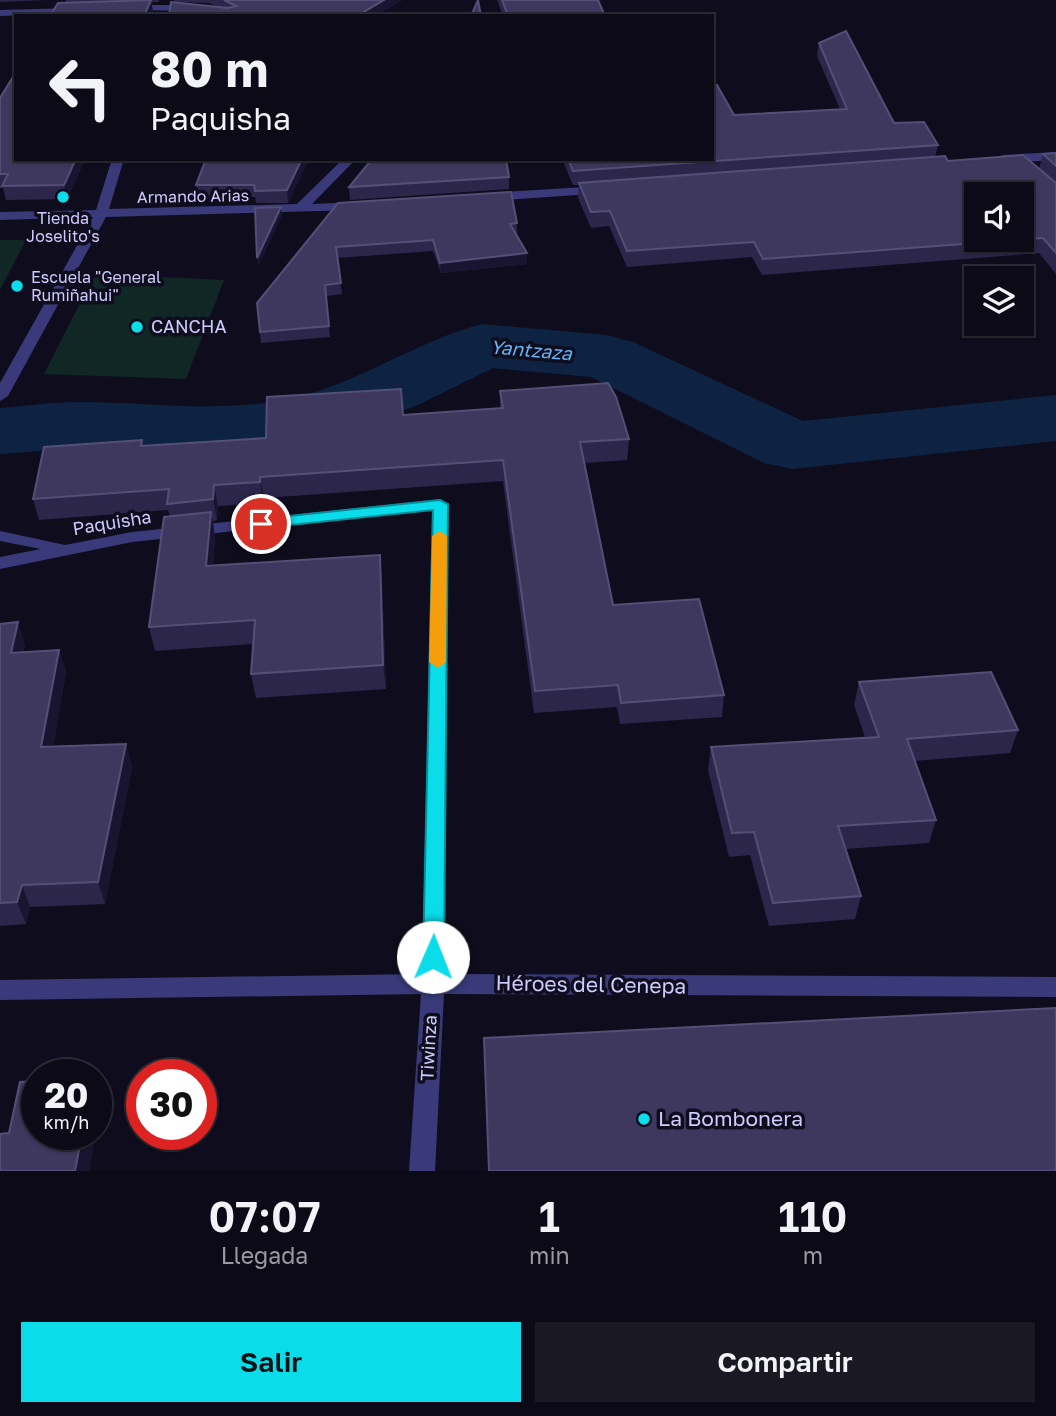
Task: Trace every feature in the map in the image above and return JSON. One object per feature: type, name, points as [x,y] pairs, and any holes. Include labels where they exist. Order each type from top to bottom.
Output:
[{"type":"street","points":[[112,8],[208,8],[171,6],[157,0]]},
{"type":"street","points":[[0,13],[86,10]]},
{"type":"street","points":[[990,160],[1056,156]]},
{"type":"street","points":[[1017,158],[1027,167]]},
{"type":"street","points":[[2,392],[100,214],[117,161]]},
{"type":"street","points":[[299,209],[348,161]]},
{"type":"street","points":[[474,198],[608,190]]},
{"type":"street","name":"Armando Arias","points":[[0,216],[366,205]]},
{"type":"street","name":"Paquisha","points":[[0,563],[132,537],[440,504]]},
{"type":"street","name":"Tiwinza","points":[[422,1171],[433,984],[440,504]]},
{"type":"street","points":[[0,536],[73,549]]},
{"type":"street","name":"Héroes del Cenepa","points":[[0,990],[433,984],[1056,987]]},
{"type":"green space","points":[[0,240],[26,240],[0,290]]},
{"type":"green space","name":"CANCHA","points":[[95,274],[224,280],[186,379],[44,374]]},
{"type":"building","points":[[151,0],[145,14],[51,14],[58,3]]},
{"type":"building","points":[[224,0],[384,0],[360,14],[169,14],[171,2],[228,8],[236,6]]},
{"type":"building","points":[[478,0],[481,14],[472,14]]},
{"type":"building","points":[[502,0],[598,0],[604,14],[507,14]]},
{"type":"building","points":[[846,31],[894,123],[924,122],[938,145],[714,161],[714,85],[717,85],[734,115],[847,109],[819,43]]},
{"type":"building","points":[[14,75],[14,161],[75,161],[64,185],[2,186],[8,174],[0,174],[0,98]]},
{"type":"building","points":[[1056,153],[1056,166],[1043,154]]},
{"type":"building","points":[[1023,155],[1056,183],[1056,253],[1043,238],[1034,238],[1034,182],[964,182],[964,244],[763,259],[754,242],[627,251],[610,211],[591,212],[579,183],[945,156],[948,161]]},
{"type":"building","points":[[205,161],[301,161],[287,190],[255,191],[254,185],[196,185]]},
{"type":"building","points":[[370,161],[506,161],[509,177],[349,187]]},
{"type":"building","points":[[569,161],[713,161],[573,171]]},
{"type":"building","points":[[511,192],[517,223],[510,224],[527,253],[440,263],[433,240],[336,247],[341,283],[325,285],[329,326],[260,332],[257,303],[338,203]]},
{"type":"building","points":[[281,207],[257,258],[255,208]]},
{"type":"building","points":[[608,383],[616,397],[629,439],[580,442],[613,605],[699,599],[724,695],[621,703],[618,685],[535,691],[503,460],[260,477],[260,482],[214,485],[213,499],[167,504],[169,489],[33,499],[44,447],[142,440],[141,446],[266,438],[267,397],[401,389],[403,415],[503,408],[500,391]]},
{"type":"building","points":[[211,512],[206,566],[380,555],[383,665],[251,674],[255,620],[149,627],[164,517]]},
{"type":"building","points":[[18,622],[11,653],[59,650],[41,747],[126,744],[98,882],[22,885],[17,902],[0,903],[0,624]]},
{"type":"building","points":[[991,672],[1018,730],[907,739],[936,820],[838,826],[861,896],[773,903],[754,832],[732,833],[711,747],[879,737],[859,682]]},
{"type":"building","points":[[1056,1008],[1056,1171],[489,1171],[484,1038]]},
{"type":"building","points":[[20,1082],[21,1150],[79,1150],[75,1171],[0,1171],[0,1134],[9,1133]]},
{"type":"waterway","name":"Yantzaza","points":[[0,431],[78,425],[216,430],[304,420],[392,389],[482,346],[607,357],[792,446],[1056,418]]},
{"type":"slow traffic","points":[[438,662],[440,536]]},
{"type":"place","name":"Tienda Joselito's","points":[[63,197]]},
{"type":"place","name":"Escuela \"General Rumiñahui\"","points":[[17,286]]},
{"type":"place","name":"CANCHA","points":[[137,327]]},
{"type":"place","name":"La Bombonera","points":[[644,1119]]},
{"type":"route","points":[[261,524],[440,504],[433,957]]}]
